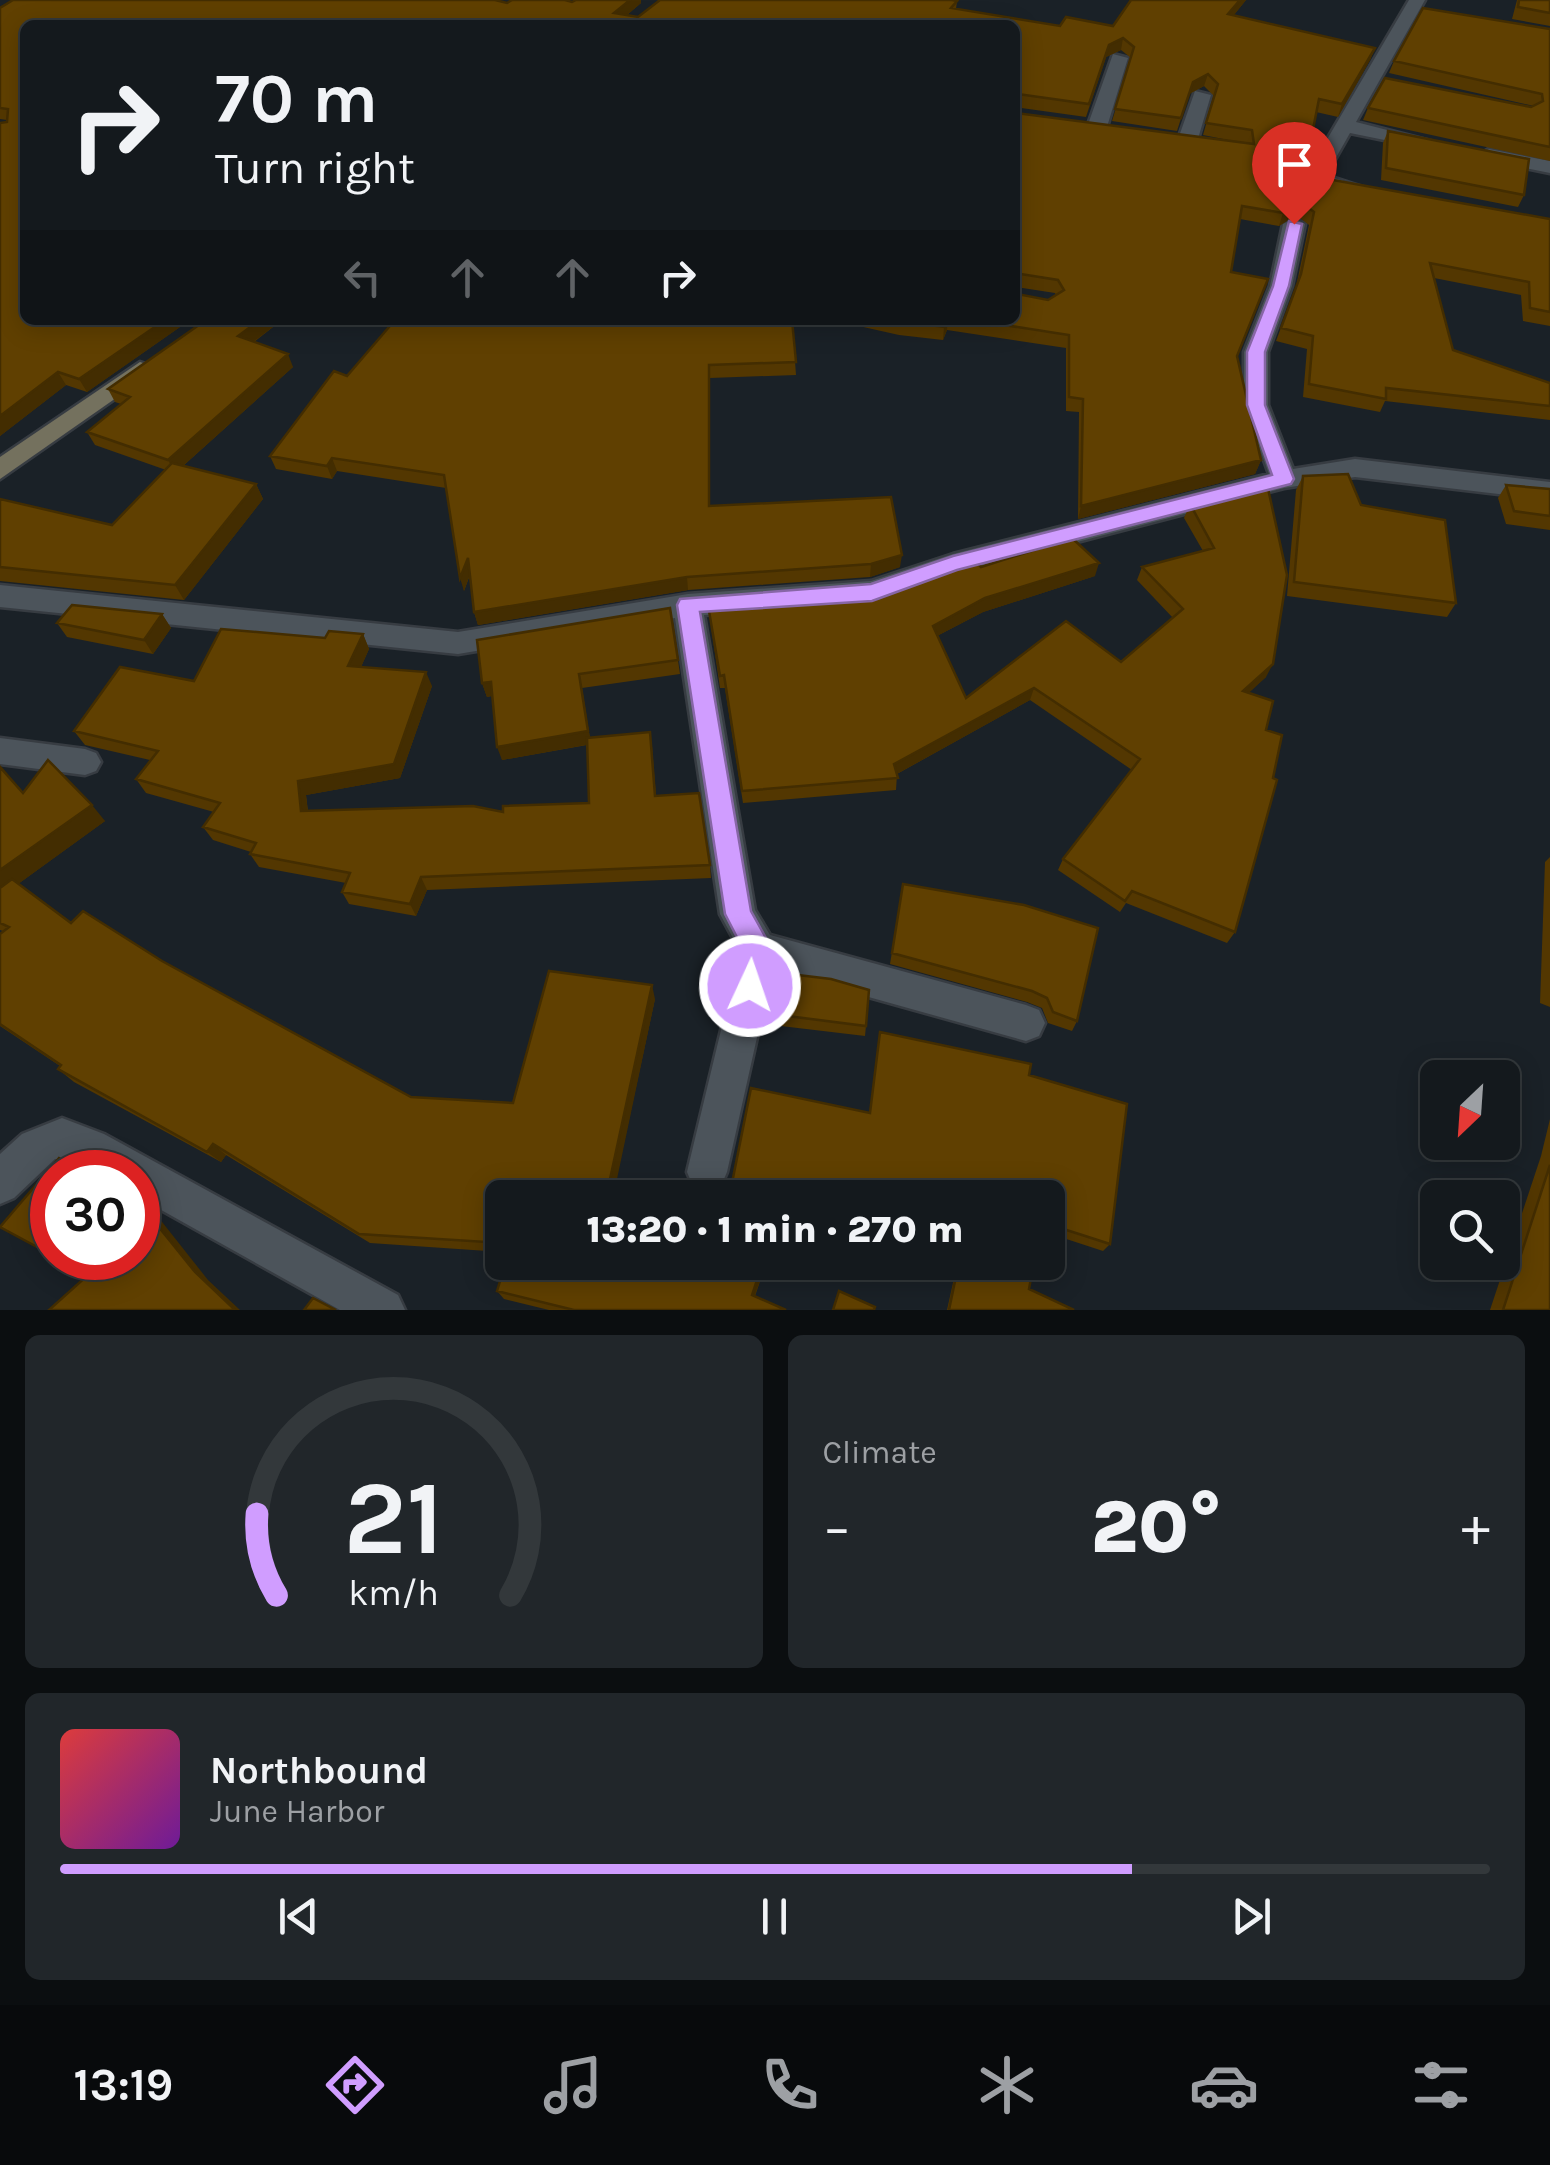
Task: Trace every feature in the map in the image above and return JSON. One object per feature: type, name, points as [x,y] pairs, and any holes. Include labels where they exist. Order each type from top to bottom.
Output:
[{"type":"main road","points":[[0,470],[163,354]]},
{"type":"street","points":[[1384,193],[1329,184],[1318,176],[1345,126],[1381,81],[1419,8]]},
{"type":"street","points":[[1097,130],[1119,58]]},
{"type":"street","points":[[1187,142],[1202,96]]},
{"type":"street","points":[[1345,126],[1438,145]]},
{"type":"street","points":[[1476,152],[1550,167]]},
{"type":"street","points":[[1284,479],[1256,405],[1256,352],[1281,286],[1294,224]]},
{"type":"street","points":[[0,596],[458,643],[688,605],[872,592],[953,564],[1284,479],[1355,468],[1550,491]]},
{"type":"street","points":[[688,605],[738,914],[758,949],[707,1172]]},
{"type":"street","points":[[0,751],[85,762]]},
{"type":"street","points":[[758,949],[1026,1023]]},
{"type":"street","points":[[30,1150],[51,1136],[65,1135],[92,1150]]},
{"type":"street","points":[[0,1184],[30,1150]]},
{"type":"street","points":[[160,1188],[383,1310]]},
{"type":"building","points":[[13,0],[507,3],[630,0],[614,13],[638,17],[660,0],[952,0],[957,1],[951,8],[1060,26],[1066,17],[1113,26],[1131,0],[1240,0],[1228,14],[1375,48],[1342,104],[1319,99],[1305,170],[1333,180],[1550,219],[1550,312],[1530,308],[1529,282],[1430,263],[1453,350],[1550,383],[1550,406],[1386,388],[1386,399],[1309,384],[1313,336],[1281,328],[1301,274],[1314,212],[1301,202],[1283,213],[1242,206],[1231,272],[1268,279],[1237,356],[1261,460],[1081,506],[1083,399],[1069,397],[1069,335],[1004,325],[1020,325],[1020,295],[1048,300],[1064,290],[1058,280],[1020,274],[1020,114],[1254,144],[1252,130],[1206,123],[1218,84],[1208,74],[1193,82],[1181,118],[1115,109],[1134,47],[1123,38],[1109,45],[1089,104],[1020,94],[1020,20],[20,20],[20,325],[158,325],[79,379],[58,372],[0,416],[0,123],[7,122],[8,109],[0,108],[0,8]]},
{"type":"building","points":[[1519,0],[1550,0],[1550,13],[1518,7]]},
{"type":"building","points":[[1423,8],[1550,29],[1550,147],[1368,108],[1385,78],[1531,107],[1543,101],[1542,94],[1394,61]]},
{"type":"building","points":[[1388,131],[1529,159],[1524,195],[1386,168]]},
{"type":"building","points":[[199,325],[253,325],[238,336],[288,354],[168,460],[87,432],[130,397],[108,389]]},
{"type":"building","points":[[391,325],[792,325],[796,362],[709,365],[709,506],[891,497],[902,555],[871,564],[687,577],[474,612],[468,558],[460,578],[444,475],[332,458],[327,466],[270,456],[334,371],[347,376]]},
{"type":"building","points":[[172,463],[256,484],[175,585],[0,567],[0,499],[112,525]]},
{"type":"building","points":[[1348,474],[1361,505],[1445,520],[1456,603],[1294,582],[1303,476]]},
{"type":"building","points":[[1267,484],[1287,575],[1273,664],[1243,691],[1273,701],[1266,730],[1282,735],[1273,778],[1277,780],[1235,932],[1132,891],[1125,901],[1063,859],[1140,759],[1034,688],[894,764],[898,778],[742,791],[724,675],[720,676],[708,605],[874,593],[961,563],[974,560],[981,567],[1072,538],[1099,563],[985,598],[933,626],[966,698],[1066,621],[1121,662],[1183,609],[1142,567],[1214,548],[1190,504]]},
{"type":"building","points":[[1506,485],[1550,489],[1550,516],[1514,511]]},
{"type":"building","points":[[72,605],[162,614],[144,640],[57,623]]},
{"type":"building","points":[[670,608],[678,660],[579,674],[588,731],[497,747],[491,682],[482,683],[477,640]]},
{"type":"building","points":[[221,629],[325,638],[329,631],[363,634],[348,666],[426,672],[394,764],[298,781],[301,811],[473,806],[503,812],[503,806],[589,803],[587,738],[650,732],[655,796],[699,793],[710,865],[421,877],[410,904],[342,892],[350,873],[250,854],[256,843],[203,827],[220,803],[136,779],[158,751],[74,731],[120,667],[194,681]]},
{"type":"building","points":[[48,760],[92,805],[0,870],[0,767],[23,793]]},
{"type":"building","points":[[12,879],[71,923],[83,911],[162,961],[411,1097],[513,1103],[549,971],[652,985],[610,1180],[485,1180],[485,1242],[359,1234],[213,1144],[207,1152],[58,1069],[61,1065],[0,1024],[0,934],[9,927],[0,923],[0,888]]},
{"type":"building","points":[[903,884],[1024,905],[1098,928],[1077,1021],[1053,1012],[1047,998],[1032,991],[892,953]]},
{"type":"building","points":[[773,972],[831,979],[869,990],[866,1026],[764,1013]]},
{"type":"building","points":[[880,1032],[1031,1064],[1029,1075],[1127,1104],[1110,1244],[1065,1229],[1065,1180],[733,1180],[751,1088],[870,1113]]},
{"type":"building","points":[[1550,1165],[1550,1310],[1503,1310],[1513,1280],[1520,1280],[1520,1258]]},
{"type":"building","points":[[30,1192],[30,1243],[0,1227]]},
{"type":"building","points":[[160,1229],[195,1272],[235,1310],[49,1310],[82,1280],[160,1280]]},
{"type":"building","points":[[500,1280],[757,1280],[752,1295],[786,1310],[574,1310],[497,1291]]},
{"type":"building","points":[[955,1280],[1031,1280],[1029,1289],[1074,1310],[949,1310]]},
{"type":"building","points":[[839,1291],[875,1307],[874,1310],[833,1310]]},
{"type":"building","points":[[313,1298],[336,1310],[304,1310]]},
{"type":"route","points":[[750,986],[758,949],[738,914],[688,605],[872,592],[953,564],[1284,479],[1256,405],[1256,352],[1281,286],[1294,224]]}]
